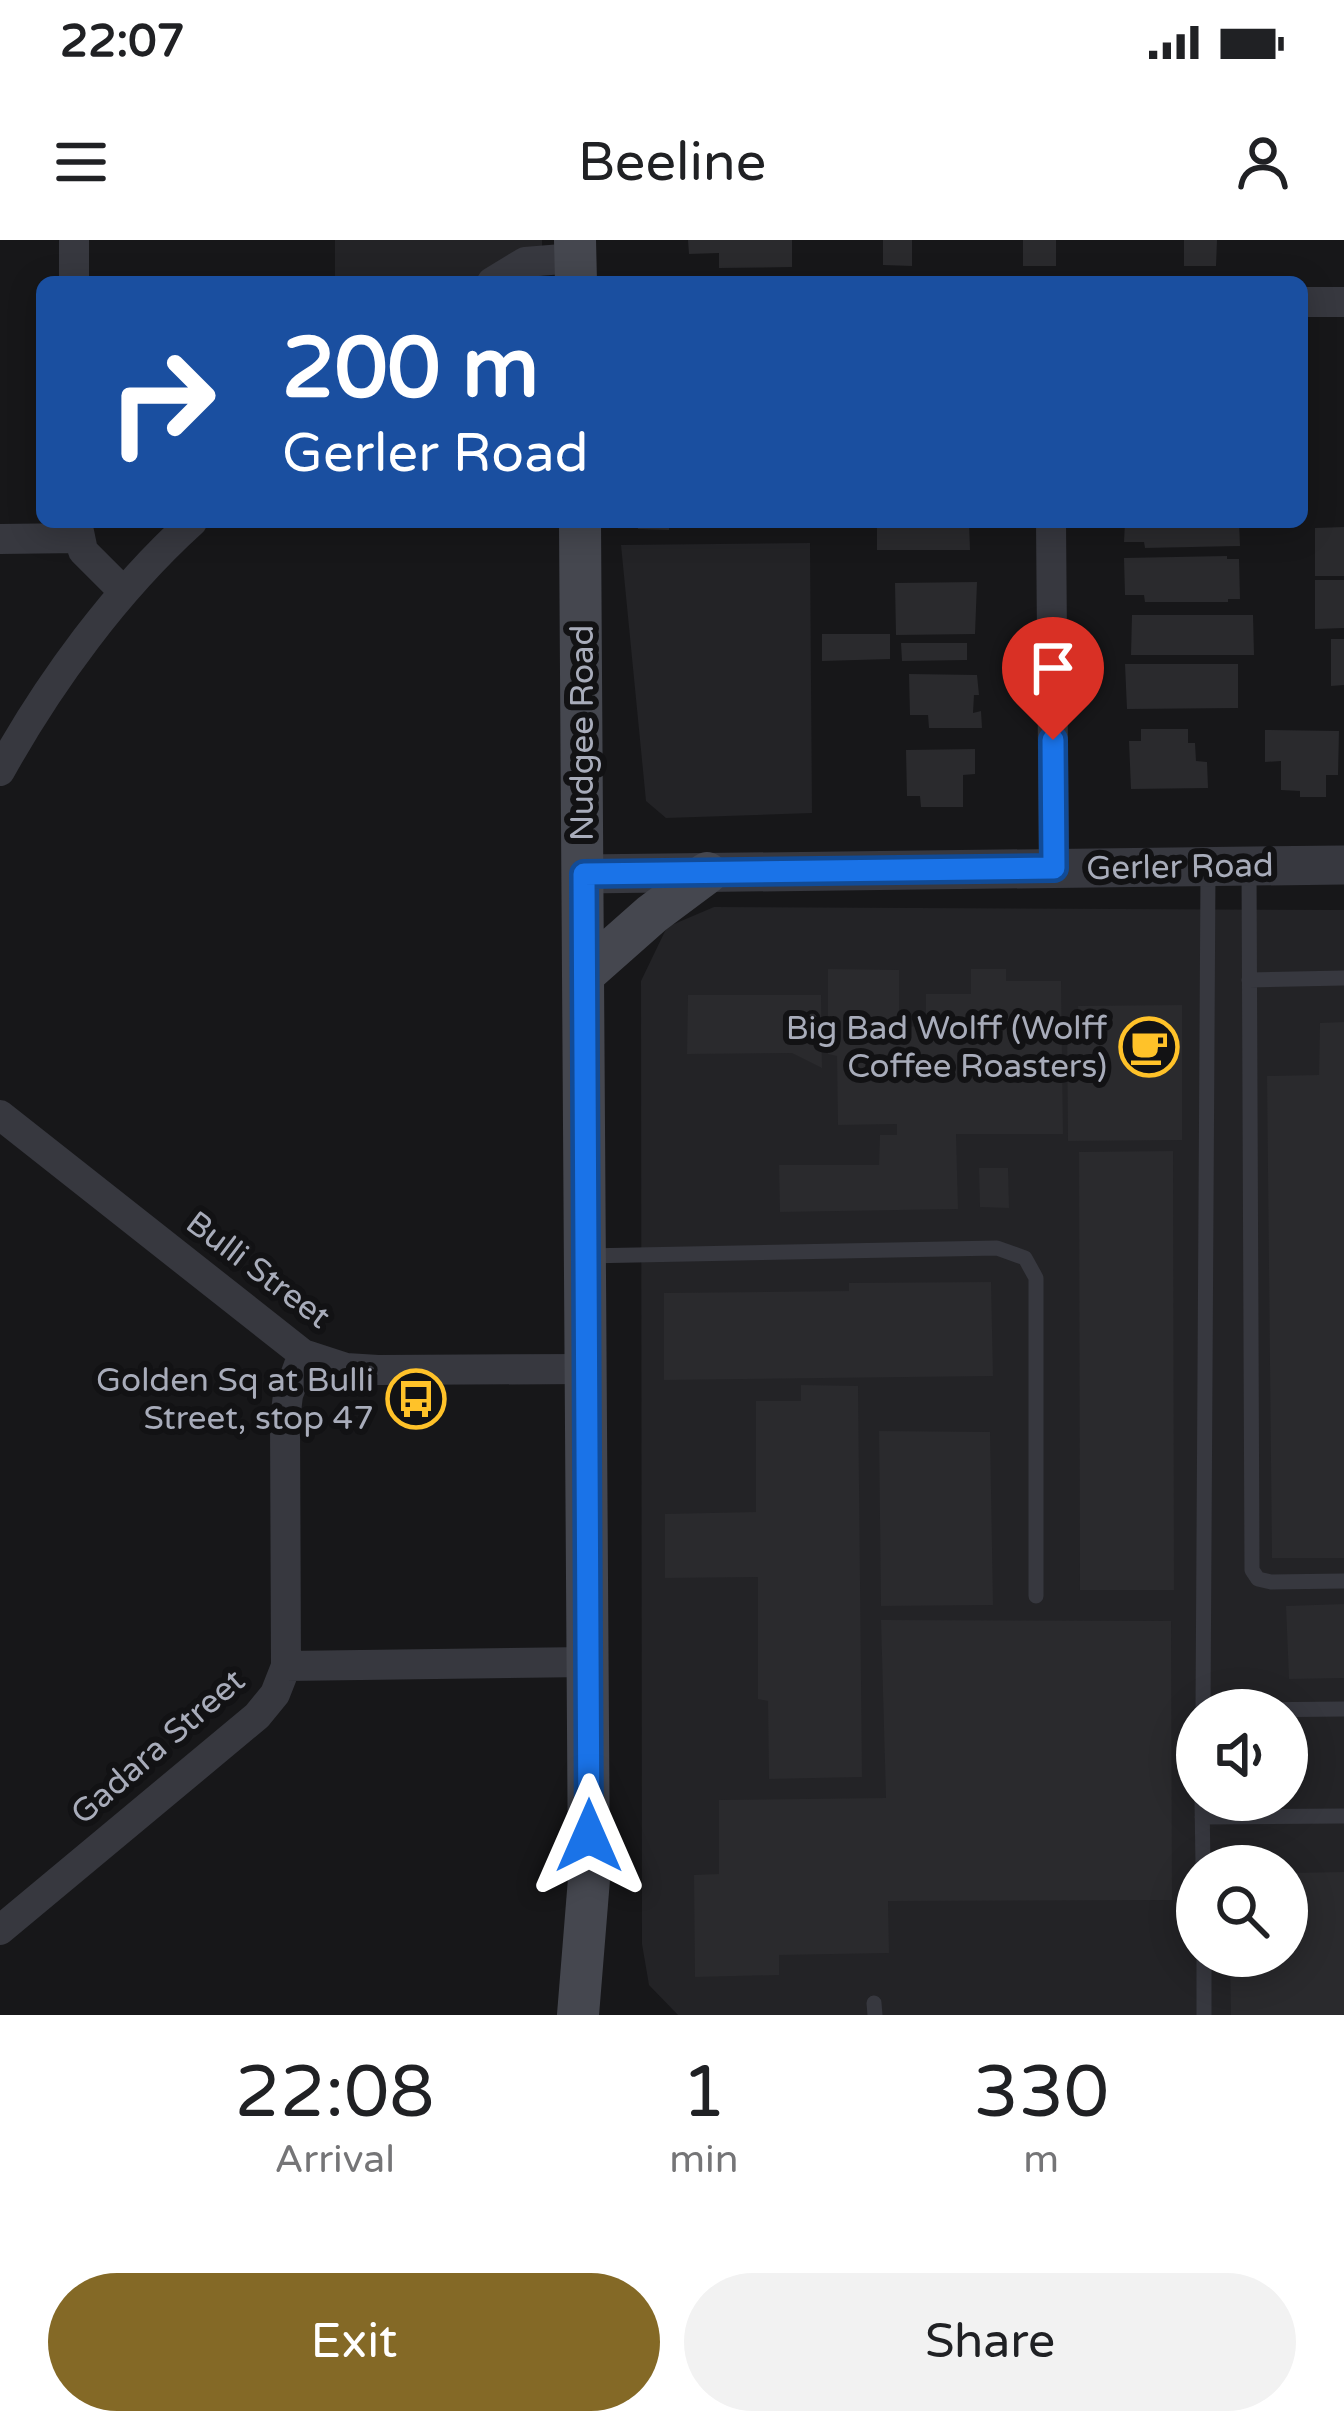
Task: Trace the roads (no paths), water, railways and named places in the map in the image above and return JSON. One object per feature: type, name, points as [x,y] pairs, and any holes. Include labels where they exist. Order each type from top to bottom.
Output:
[{"type":"main road","name":"Nudgee Road","points":[[578,2015],[590,1879],[580,528]]},
{"type":"main road","points":[[583,974],[707,873]]},
{"type":"main road","name":"Nudgee Road","points":[[590,1879],[608,2015]]},
{"type":"street","points":[[74,240],[74,276]]},
{"type":"street","points":[[502,276],[525,262],[576,260]]},
{"type":"street","points":[[1308,302],[1344,302]]},
{"type":"street","points":[[0,771],[63,671],[124,592],[186,528]]},
{"type":"street","points":[[1051,528],[1054,868]]},
{"type":"street","points":[[0,538],[78,530],[96,568],[124,592]]},
{"type":"street","name":"Gerler Road","points":[[584,874],[1344,866]]},
{"type":"street","name":"Bulli Street","points":[[0,1115],[303,1354],[346,1368],[378,1370],[586,1370]]},
{"type":"street","points":[[286,1666],[285,1420],[303,1354]]},
{"type":"street","name":"Gadara Street","points":[[0,1930],[257,1716],[275,1694],[286,1666],[588,1662]]},
{"type":"lane","points":[[1249,866],[1252,1570],[1258,1579],[1271,1582],[1344,1581]]},
{"type":"lane","points":[[1203,1689],[1208,867]]},
{"type":"lane","points":[[1249,980],[1344,978]]},
{"type":"lane","points":[[585,1256],[997,1248],[1025,1258],[1036,1278],[1036,1596]]},
{"type":"lane","points":[[1308,1709],[1344,1708]]},
{"type":"lane","points":[[1308,1814],[1344,1816]]},
{"type":"lane","points":[[1204,1977],[1204,2015]]},
{"type":"place","name":"Big Bad Wolff (Wolff Coffee Roasters)","points":[[1149,1047]]},
{"type":"place","name":"Golden Sq at Bulli Street, stop 47","points":[[416,1399]]}]
